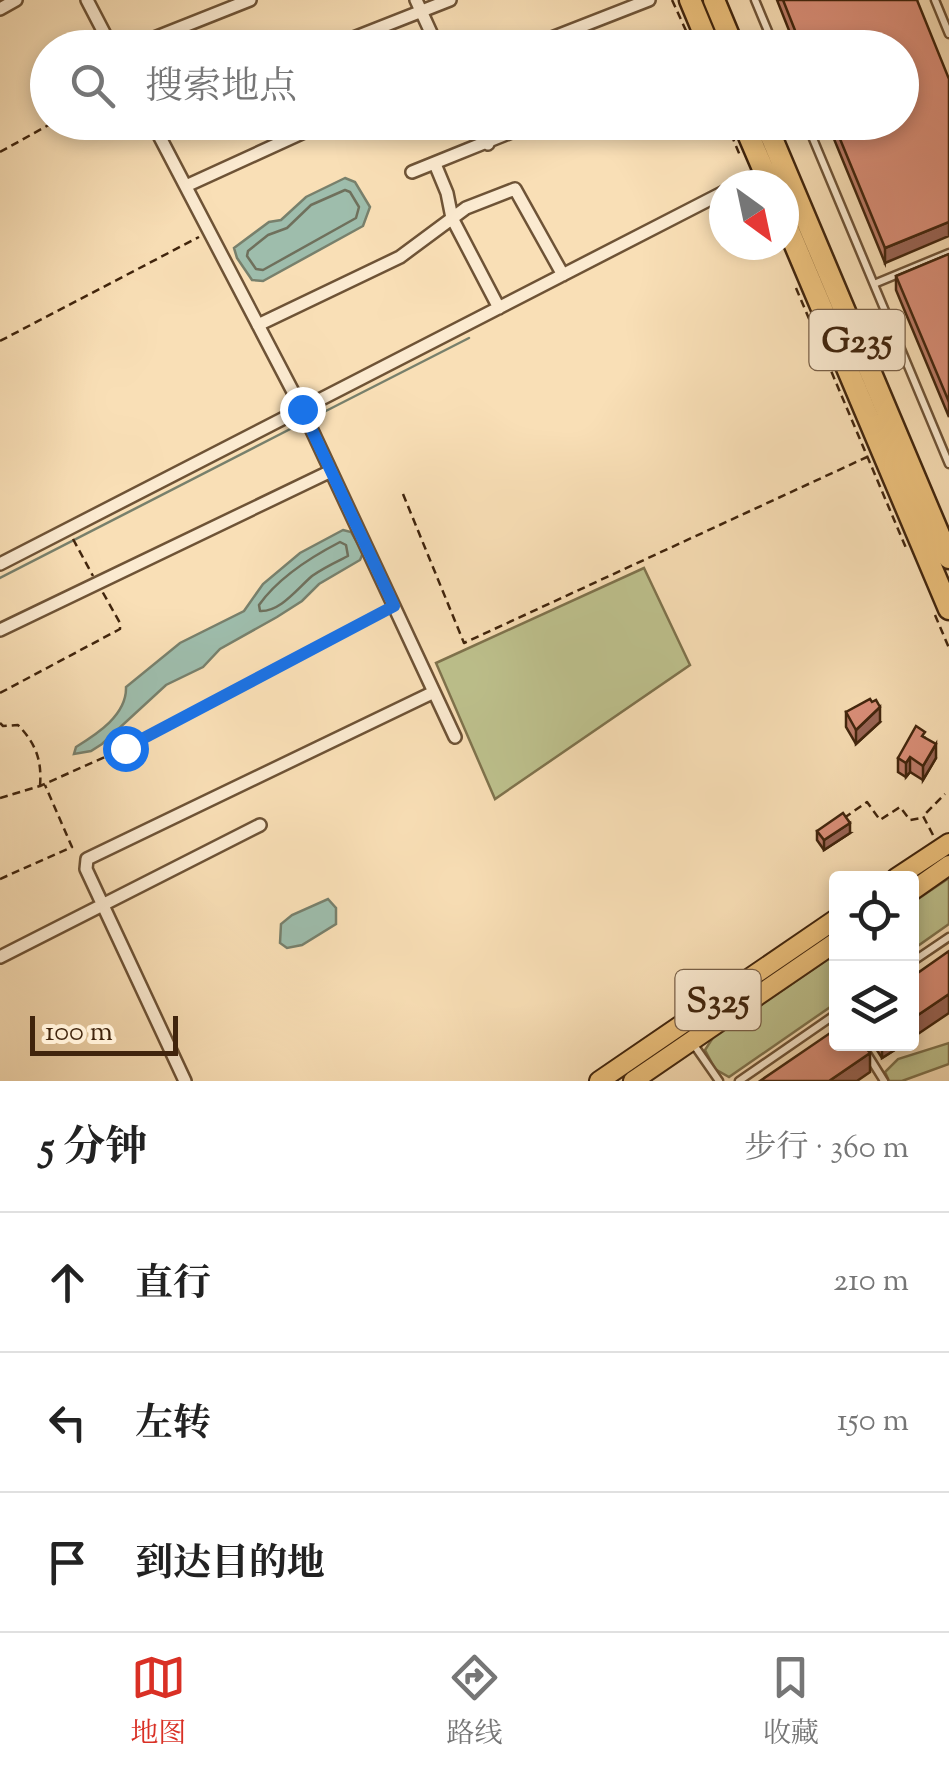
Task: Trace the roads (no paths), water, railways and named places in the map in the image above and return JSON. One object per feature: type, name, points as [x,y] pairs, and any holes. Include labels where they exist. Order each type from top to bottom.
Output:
[{"type":"highway","points":[[690,0],[700,30]]},
{"type":"highway","points":[[714,0],[726,30]]},
{"type":"highway","points":[[749,140],[758,170]]},
{"type":"highway","name":"G235","points":[[774,140],[949,558]]},
{"type":"highway","name":"G235","points":[[799,256],[942,611]]},
{"type":"main road","points":[[910,871],[947,852]]},
{"type":"main road","points":[[919,882],[947,852]]},
{"type":"main road","name":"S325","points":[[600,1081],[829,924]]},
{"type":"main road","name":"S325","points":[[633,1081],[829,947]]},
{"type":"street","points":[[0,10],[16,0]]},
{"type":"street","points":[[174,30],[250,0]]},
{"type":"street","points":[[366,30],[418,5],[450,0]]},
{"type":"street","points":[[572,30],[649,0]]},
{"type":"street","points":[[93,2],[105,30]]},
{"type":"street","points":[[418,5],[430,30]]},
{"type":"street","points":[[162,140],[302,409],[455,737]]},
{"type":"street","points":[[186,186],[287,140]]},
{"type":"street","points":[[486,140],[488,144]]},
{"type":"street","points":[[412,172],[497,140]]},
{"type":"street","points":[[435,164],[448,192],[452,218],[499,308]]},
{"type":"street","points":[[258,324],[400,257],[466,208],[515,190],[563,275]]},
{"type":"street","points":[[0,564],[709,200]]},
{"type":"street","points":[[0,630],[332,471]]},
{"type":"street","points":[[185,1081],[86,869],[87,860],[434,692]]},
{"type":"street","points":[[0,956],[260,826]]},
{"type":"lane","points":[[754,0],[766,30]]},
{"type":"lane","points":[[935,0],[949,34]]},
{"type":"lane","points":[[814,140],[949,464]]},
{"type":"lane","points":[[874,284],[949,253]]},
{"type":"lane","points":[[913,961],[949,936]]},
{"type":"lane","points":[[739,1081],[829,1019]]},
{"type":"lane","points":[[692,1041],[719,1081]]},
{"type":"lane","points":[[865,1051],[884,1081]]},
{"type":"water","points":[[345,178],[355,182],[370,207],[363,226],[263,281],[252,280],[234,248],[269,222],[281,220],[306,197]]},
{"type":"water","points":[[343,530],[351,532],[363,553],[360,560],[319,584],[277,617],[220,649],[203,667],[166,685],[102,744],[74,754],[76,747],[116,715],[126,687],[180,643],[244,611],[263,584],[300,553]]},
{"type":"water","points":[[328,899],[336,908],[336,924],[302,945],[287,948],[280,943],[281,924]]},
{"type":"waterway","points":[[316,416],[469,338]]},
{"type":"waterway","points":[[0,578],[300,424]]}]
